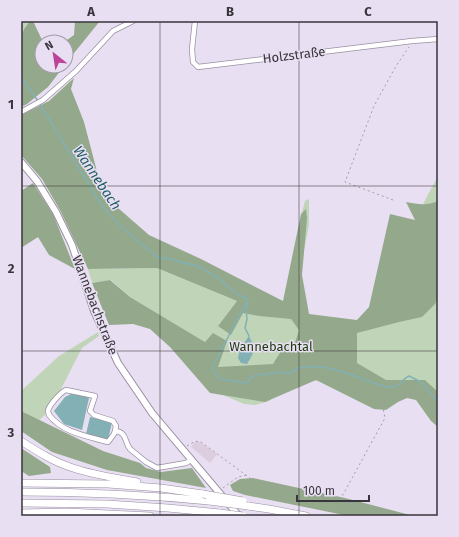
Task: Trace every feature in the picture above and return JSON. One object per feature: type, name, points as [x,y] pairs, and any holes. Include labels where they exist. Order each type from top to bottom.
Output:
[{"type":"highway","points":[[21,441],[51,459],[74,469],[161,488]]},
{"type":"highway","points":[[21,483],[108,484],[161,488],[203,494],[306,516]]},
{"type":"highway","points":[[21,492],[112,494],[246,503]]},
{"type":"highway","points":[[21,503],[108,504],[168,508],[243,516]]},
{"type":"highway","points":[[21,513],[67,512],[150,516]]},
{"type":"highway","points":[[21,513],[51,516]]},
{"type":"main road","name":"Wannebachstraße","points":[[21,162],[37,181],[56,212],[72,245],[94,311],[118,363],[152,413],[239,516]]},
{"type":"street","points":[[21,112],[43,100],[76,71],[114,32],[133,21]]},
{"type":"street","name":"Holzstraße","points":[[195,21],[192,49],[193,62],[198,67],[438,39]]},
{"type":"street","points":[[66,390],[95,396],[90,411],[94,415],[113,421],[116,426],[115,431],[108,442],[79,434],[60,426],[49,415],[49,409],[60,394],[66,390]]},
{"type":"street","points":[[115,431],[124,435],[130,449],[154,467],[157,468],[180,465],[191,460]]},
{"type":"path","points":[[393,200],[345,182],[374,106],[412,41]]},
{"type":"path","points":[[340,501],[385,418],[383,408],[384,400],[390,396],[402,394],[411,395],[423,402],[438,418]]},
{"type":"path","points":[[181,449],[195,441],[198,441],[254,481],[405,516]]},
{"type":"path","points":[[218,491],[238,477],[247,475]]},
{"type":"shaded area","points":[[30,21],[33,21],[39,34],[34,34],[34,74],[58,74],[48,87],[21,107],[21,37],[24,29]]},
{"type":"shaded area","points":[[75,21],[100,21],[74,53]]},
{"type":"shaded area","points":[[74,78],[71,89],[84,122],[99,179],[110,201],[149,235],[201,259],[283,301],[301,214],[306,209],[307,218],[302,275],[309,314],[357,320],[369,307],[390,214],[415,220],[406,202],[426,204],[438,201],[438,297],[435,304],[422,317],[357,333],[357,363],[386,380],[425,380],[438,392],[438,427],[431,421],[416,400],[407,398],[386,410],[374,409],[316,380],[265,402],[210,393],[170,347],[150,329],[133,324],[109,325],[92,283],[110,280],[130,297],[205,342],[213,333],[227,341],[218,367],[273,364],[281,351],[294,346],[299,330],[291,319],[243,313],[231,335],[218,326],[237,301],[157,268],[88,269],[60,210],[42,179],[21,155],[21,115],[49,101]]},
{"type":"shaded area","points":[[33,183],[53,214],[75,269],[49,255],[38,237],[21,248],[21,191]]},
{"type":"shaded area","points":[[249,336],[254,350],[247,364],[241,363],[238,358],[240,349]]},
{"type":"shaded area","points":[[71,394],[83,395],[89,398],[82,430],[64,424],[54,411],[65,397]]},
{"type":"shaded area","points":[[21,411],[103,451],[140,463],[146,468],[161,472],[192,468],[206,488],[107,470],[52,452],[21,431]]},
{"type":"shaded area","points":[[90,417],[112,422],[108,440],[86,434]]},
{"type":"shaded area","points":[[194,442],[200,442],[217,454],[210,463],[191,447]]},
{"type":"shaded area","points":[[21,448],[50,467],[51,473],[29,476],[21,471]]},
{"type":"shaded area","points":[[253,478],[345,498],[414,516],[349,516],[245,495],[233,491],[230,485],[240,479]]},
{"type":"green space","points":[[21,21],[30,21],[24,29],[21,37]]},
{"type":"green space","points":[[438,176],[438,201],[431,204],[423,204]]},
{"type":"green space","name":"Wannebachtal","points":[[309,199],[309,225],[301,276],[307,314],[352,327],[438,257],[438,424],[420,398],[320,380],[284,386],[269,401],[255,405],[244,404],[209,389],[205,342],[130,297],[111,280],[92,283],[88,269],[157,268],[237,301],[218,326],[246,300],[284,305],[304,216],[302,212],[305,201]]},
{"type":"green space","points":[[98,332],[99,336],[82,348],[60,391],[46,410],[45,415],[39,420],[21,411],[21,391],[59,356]]},
{"type":"waterway","name":"Wannebach","points":[[21,77],[38,101],[102,206],[122,228],[156,256],[162,259],[168,258],[198,266],[221,280],[239,295],[248,299],[213,366],[213,370],[220,379],[247,383],[250,378],[259,374],[265,375],[281,372],[288,374],[298,368],[317,367],[335,370],[378,385],[392,387],[409,376],[421,382],[438,402]]},
{"type":"waterway","points":[[247,303],[247,319],[245,328],[249,336]]}]
